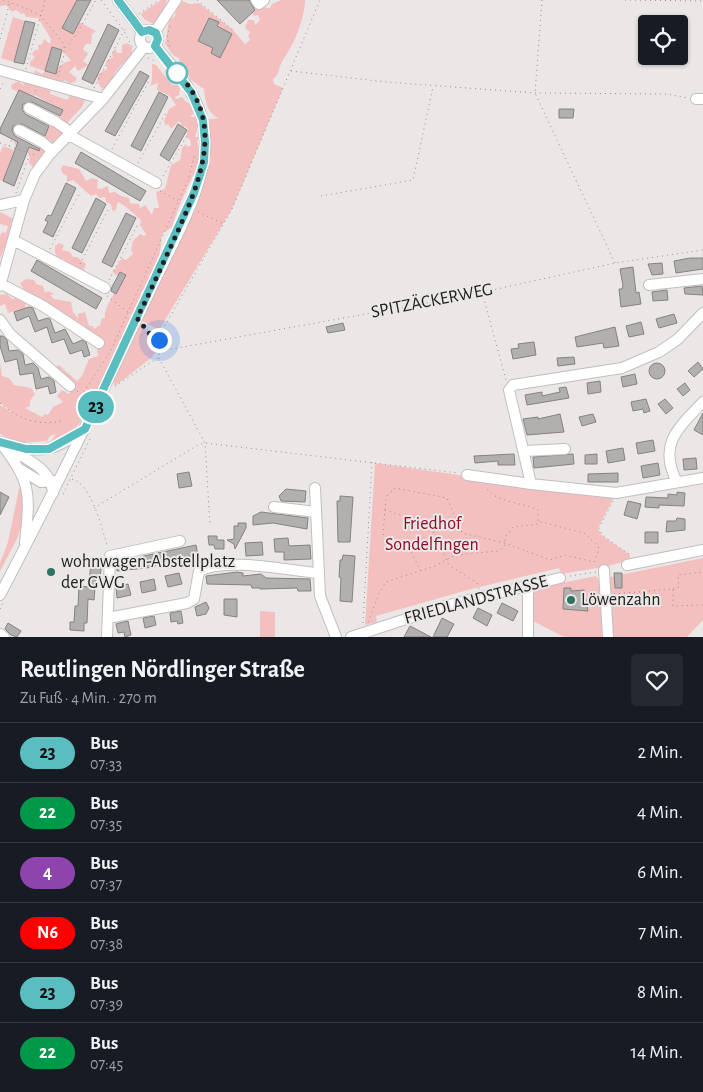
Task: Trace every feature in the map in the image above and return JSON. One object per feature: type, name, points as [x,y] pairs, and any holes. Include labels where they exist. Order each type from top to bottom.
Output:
[{"type":"street","points":[[118,0],[134,18],[142,32]]},
{"type":"street","points":[[155,32],[176,0]]},
{"type":"street","points":[[256,0],[260,4],[264,0]]},
{"type":"street","points":[[149,30],[155,32],[158,39],[155,46],[150,48],[144,47],[139,40],[142,32],[149,30]]},
{"type":"street","points":[[0,595],[61,480],[85,429],[133,315],[188,208],[204,162],[203,120],[191,92],[155,46]]},
{"type":"street","points":[[99,343],[43,306],[1,285],[24,200],[35,174],[53,151],[103,99],[144,47]]},
{"type":"street","points":[[0,70],[103,99]]},
{"type":"street","points":[[29,108],[56,122],[70,134],[156,183]]},
{"type":"street","points":[[18,130],[42,142],[53,151]]},
{"type":"street","points":[[0,205],[24,200]]},
{"type":"street","points":[[13,240],[105,288]]},
{"type":"street","points":[[649,285],[703,279]]},
{"type":"street","points":[[531,484],[525,451],[509,390],[513,385],[622,368],[659,352],[678,340],[703,313]]},
{"type":"street","points":[[0,320],[10,334],[70,386]]},
{"type":"street","points":[[677,482],[668,458],[669,447],[674,434],[683,422],[703,402]]},
{"type":"street","points":[[0,442],[26,449],[49,449],[85,429]]},
{"type":"street","points":[[0,442],[21,470],[28,494],[24,551]]},
{"type":"street","points":[[0,442],[61,480]]},
{"type":"street","points":[[525,451],[565,449]]},
{"type":"street","points":[[21,470],[41,482],[61,480]]},
{"type":"street","points":[[467,475],[616,493],[703,478]]},
{"type":"street","points":[[315,488],[317,573],[320,596],[336,637]]},
{"type":"street","points":[[274,507],[316,512]]},
{"type":"street","points":[[107,637],[110,556],[180,541]]},
{"type":"street","points":[[627,565],[703,550]]},
{"type":"street","points":[[108,618],[187,603],[194,599],[199,571],[206,567],[228,563],[317,573]]},
{"type":"street","points":[[604,570],[608,637]]},
{"type":"street","name":"FRIEDLANDSTRASSE","points":[[351,637],[364,631],[482,597],[560,578]]},
{"type":"street","points":[[528,586],[528,637]]},
{"type":"street","points":[[0,634],[4,637]]},
{"type":"path","points":[[3,0],[41,16],[64,44],[65,48]]},
{"type":"path","points":[[24,76],[45,0]]},
{"type":"path","points":[[56,85],[65,48],[76,36],[96,0]]},
{"type":"path","points":[[90,95],[128,23],[159,0]]},
{"type":"path","points":[[198,0],[233,30]]},
{"type":"path","points":[[158,344],[160,334],[232,209],[320,0]]},
{"type":"path","points":[[542,0],[535,93],[615,263]]},
{"type":"path","points":[[625,0],[703,1]]},
{"type":"path","points":[[0,39],[10,2]]},
{"type":"path","points":[[290,71],[434,86],[535,93],[668,94],[700,99]]},
{"type":"path","points":[[107,156],[150,79]]},
{"type":"path","points":[[320,196],[413,180],[434,86]]},
{"type":"path","points":[[134,171],[167,111]]},
{"type":"path","points":[[178,201],[154,188],[168,170],[188,134]]},
{"type":"path","points":[[0,143],[46,159]]},
{"type":"path","points":[[82,395],[133,315],[192,168],[196,147]]},
{"type":"path","points":[[12,202],[30,153]]},
{"type":"path","points":[[46,257],[79,194]]},
{"type":"path","points":[[188,208],[223,224]]},
{"type":"path","points":[[75,272],[108,210]]},
{"type":"path","points":[[138,224],[104,293],[133,315],[158,344],[159,357],[205,443],[210,526]]},
{"type":"path","name":"SPITZÄCKERWEG","points":[[160,351],[482,292],[615,263],[703,250]]},
{"type":"path","points":[[482,292],[509,390]]},
{"type":"path","points":[[115,386],[159,357]]},
{"type":"path","points":[[0,403],[15,414],[33,422],[62,421]]},
{"type":"path","points":[[94,508],[198,445],[205,443],[467,475]]},
{"type":"path","points":[[364,631],[372,462]]},
{"type":"path","points":[[364,631],[379,593],[386,582],[421,571],[465,553],[498,551],[505,543],[508,531],[513,527],[538,524],[538,510],[517,505],[490,494],[485,486],[484,477]]},
{"type":"path","points":[[61,480],[78,480],[85,488],[94,508],[110,556]]},
{"type":"path","points":[[421,571],[409,548],[385,538],[384,510],[386,497],[395,488],[441,496],[449,500],[462,533],[505,543],[550,560],[565,555],[594,562],[596,560],[598,546],[584,533],[538,521]]},
{"type":"path","points":[[616,493],[599,528],[602,535],[632,557],[627,565]]},
{"type":"path","points":[[384,510],[429,524],[446,561],[477,583],[482,597]]},
{"type":"path","name":"FRIEDLANDSTRASSE","points":[[560,578],[604,570]]},
{"type":"path","points":[[606,595],[673,589],[679,587],[678,575],[703,572]]},
{"type":"path","points":[[673,589],[673,606],[703,605]]},
{"type":"green space","points":[[0,0],[77,0],[62,28],[73,34],[79,22],[96,31],[92,34],[91,44],[86,44],[83,49],[88,54],[83,61],[89,65],[78,71],[75,66],[69,72],[77,78],[75,82],[69,83],[65,80],[58,86],[55,79],[52,80],[50,94],[68,100],[70,93],[86,98],[82,107],[66,124],[60,116],[62,110],[33,94],[27,95],[12,89],[11,85],[18,81],[24,86],[23,82],[34,76],[35,70],[42,74],[45,71],[30,66],[30,62],[35,57],[32,54],[34,51],[39,49],[38,45],[42,44],[44,39],[50,44],[51,39],[38,18],[26,17],[24,13],[21,14],[16,10],[12,12],[6,5],[0,6]],"holes":[[[52,47],[62,50],[71,61],[61,65],[55,74],[45,71]]]},
{"type":"green space","points":[[161,0],[167,0],[168,4],[154,24],[145,20],[141,15],[142,13]]},
{"type":"green space","points":[[281,0],[305,0],[304,11],[297,33],[281,63],[277,75],[273,79],[274,84],[283,88],[232,209],[159,330],[137,318],[198,184],[203,120],[219,118],[209,110],[204,89],[191,80],[183,64],[180,64],[179,58],[174,56],[165,44],[169,20],[175,16],[176,9],[183,1],[189,4],[199,3],[233,30],[245,44],[250,40],[248,36],[250,32],[245,28],[248,20],[254,20],[255,25],[260,20],[258,15],[254,16],[252,13],[257,8],[260,10],[259,7],[270,8],[272,4]]},
{"type":"green space","points":[[13,17],[25,21],[14,62],[1,58]]},
{"type":"green space","points":[[128,43],[132,48],[132,55],[116,72],[111,85],[102,89],[98,83],[97,75],[107,69],[106,61],[113,57],[112,54],[115,48],[117,53],[122,53],[122,45]]},
{"type":"green space","points":[[152,64],[156,65],[172,85],[178,85],[180,89],[179,95],[175,97],[176,99],[182,97],[186,102],[194,105],[195,112],[190,117],[195,117],[197,120],[198,127],[195,137],[200,137],[197,142],[200,150],[199,175],[193,176],[184,194],[173,227],[164,232],[161,237],[160,250],[155,266],[141,293],[138,307],[129,316],[131,318],[85,416],[71,434],[47,446],[56,434],[50,436],[47,441],[17,443],[0,434],[0,405],[15,414],[0,403],[0,363],[2,376],[9,378],[14,385],[31,388],[35,394],[30,401],[30,406],[25,408],[42,417],[45,414],[48,415],[53,407],[63,402],[57,396],[62,390],[68,394],[75,388],[56,371],[57,366],[59,365],[77,381],[82,376],[89,359],[98,356],[97,348],[103,342],[25,292],[20,283],[26,279],[34,280],[36,284],[43,286],[45,293],[48,291],[54,294],[50,295],[54,299],[71,302],[73,312],[78,318],[78,314],[85,312],[89,326],[93,326],[94,329],[100,325],[102,318],[105,318],[109,302],[125,275],[120,272],[117,276],[113,272],[122,258],[126,260],[133,254],[131,250],[133,241],[140,234],[144,236],[146,234],[140,225],[141,220],[118,202],[115,211],[112,210],[111,204],[106,202],[105,197],[99,198],[96,194],[91,196],[73,180],[67,182],[67,176],[62,173],[61,169],[63,165],[79,169],[86,181],[92,178],[98,180],[97,188],[101,189],[108,186],[109,193],[115,192],[129,198],[130,203],[139,204],[140,208],[145,205],[152,215],[154,208],[159,208],[156,192],[165,189],[171,165],[180,160],[182,148],[186,144],[188,147],[191,145],[190,140],[186,137],[188,129],[185,126],[183,127],[179,121],[171,129],[168,124],[166,126],[164,121],[169,109],[176,105],[170,96],[157,90],[158,83],[150,86]]},
{"type":"green space","points":[[51,123],[55,127],[58,126],[68,130],[54,143],[50,139],[46,142],[43,139]]},
{"type":"green space","points":[[13,139],[39,151],[42,145],[48,149],[43,158],[38,159],[34,168],[29,163],[30,153],[23,149],[17,149]]},
{"type":"green space","points":[[3,146],[14,150],[3,181],[0,180],[0,153]]},
{"type":"green space","points":[[0,212],[14,219],[8,246],[4,248],[0,259],[0,235],[3,232],[6,233],[8,226],[0,224]]},
{"type":"green space","points":[[59,243],[64,245],[62,250],[70,252],[73,257],[77,257],[86,264],[84,270],[80,271],[64,262],[64,258],[59,260],[55,253],[55,246]]},
{"type":"green space","points":[[7,294],[13,300],[16,295],[27,297],[25,308],[8,313],[5,304],[0,306],[0,295]]},
{"type":"green space","points":[[140,323],[154,344],[156,352],[115,386],[113,381]]},
{"type":"green space","name":"Friedhof Sondelfingen","points":[[375,463],[614,497],[598,528],[601,535],[629,554],[631,560],[604,567],[561,574],[559,568],[475,588],[376,616],[377,622],[365,625]]},
{"type":"green space","points":[[22,483],[24,519],[17,539],[0,571],[0,563],[8,542],[19,489]]},
{"type":"green space","points":[[703,558],[703,620],[687,637],[609,637],[605,578]]},
{"type":"green space","points":[[596,576],[602,585],[605,637],[564,637],[531,620],[532,598],[536,588]]},
{"type":"green space","points":[[260,611],[275,612],[275,637],[260,637]]},
{"type":"building","points":[[77,0],[91,0],[73,34],[62,28]]},
{"type":"building","points":[[217,0],[249,0],[255,10],[240,24]]},
{"type":"building","points":[[209,18],[219,22],[217,26],[232,34],[220,58],[211,53],[213,48],[198,41]]},
{"type":"building","points":[[25,21],[35,23],[24,64],[14,62]]},
{"type":"building","points":[[108,24],[119,30],[93,84],[82,79]]},
{"type":"building","points":[[52,47],[62,50],[56,74],[45,71]]},
{"type":"building","points":[[140,71],[149,76],[115,136],[105,131]]},
{"type":"building","points":[[19,90],[63,110],[60,116],[32,102],[23,104],[22,109],[25,114],[49,126],[45,136],[22,124],[13,126],[12,131],[15,136],[40,149],[39,151],[29,147],[14,186],[3,181],[18,142],[0,133],[0,129]]},
{"type":"building","points":[[159,92],[168,97],[141,151],[131,146]]},
{"type":"building","points":[[559,109],[574,109],[573,118],[559,118]]},
{"type":"building","points":[[178,124],[187,130],[169,161],[160,155]]},
{"type":"building","points":[[81,152],[146,191],[140,201],[75,163]]},
{"type":"building","points":[[66,183],[76,188],[53,237],[43,232],[48,222],[45,220],[48,215],[51,216]]},
{"type":"building","points":[[96,198],[106,204],[82,253],[72,248]]},
{"type":"building","points":[[126,213],[136,218],[112,267],[102,262]]},
{"type":"building","points":[[703,258],[703,269],[676,273],[674,261]]},
{"type":"building","points":[[37,260],[102,298],[96,309],[31,271]]},
{"type":"building","points":[[662,263],[663,274],[652,275],[648,264]]},
{"type":"building","points":[[633,267],[636,293],[639,292],[641,304],[621,307],[619,289],[622,289],[623,286],[620,269]]},
{"type":"building","points":[[120,272],[126,275],[116,294],[111,291]]},
{"type":"building","points":[[702,286],[703,295],[685,294],[684,288]]},
{"type":"building","points":[[667,290],[668,300],[653,301],[652,292]]},
{"type":"building","points":[[29,307],[33,308],[38,321],[50,319],[55,333],[65,329],[73,344],[82,340],[86,342],[90,355],[84,357],[82,350],[70,354],[64,339],[52,343],[47,327],[35,332],[29,316],[17,321],[14,312]]},
{"type":"building","points":[[674,314],[677,323],[659,328],[656,319]]},
{"type":"building","points":[[641,322],[644,334],[629,337],[626,326]]},
{"type":"building","points":[[343,323],[345,330],[328,333],[326,327]]},
{"type":"building","points":[[615,327],[619,346],[604,348],[603,343],[577,347],[575,337]]},
{"type":"building","points":[[0,336],[7,340],[9,351],[18,350],[23,354],[25,365],[33,363],[38,368],[41,379],[49,377],[54,381],[56,392],[50,394],[48,386],[36,389],[33,373],[20,375],[17,359],[5,362],[0,346]]},
{"type":"building","points":[[534,342],[536,355],[513,359],[511,349],[519,348],[518,344]]},
{"type":"building","points":[[574,357],[575,364],[558,366],[557,358]]},
{"type":"building","points":[[698,362],[703,369],[694,377],[688,371]]},
{"type":"building","points":[[657,363],[665,371],[657,379],[649,371]]},
{"type":"building","points":[[635,374],[637,384],[623,387],[621,377]]},
{"type":"building","points":[[600,381],[601,392],[588,394],[587,383]]},
{"type":"building","points":[[685,383],[690,390],[683,396],[677,389]]},
{"type":"building","points":[[566,387],[569,398],[527,405],[525,395],[542,392],[542,396],[560,392],[559,388]]},
{"type":"building","points":[[646,399],[650,411],[644,413],[643,409],[633,411],[631,402]]},
{"type":"building","points":[[665,399],[673,408],[666,414],[658,404]]},
{"type":"building","points":[[703,413],[703,435],[694,430]]},
{"type":"building","points":[[560,414],[564,432],[527,435],[523,419],[538,417],[538,419]]},
{"type":"building","points":[[593,414],[596,422],[582,426],[579,417]]},
{"type":"building","points":[[653,440],[655,451],[638,454],[636,443]]},
{"type":"building","points":[[623,448],[625,460],[608,463],[606,451]]},
{"type":"building","points":[[514,454],[515,465],[498,465],[498,461],[475,463],[474,456]]},
{"type":"building","points":[[573,454],[574,464],[534,468],[533,457]]},
{"type":"building","points":[[597,454],[597,464],[585,464],[585,455]]},
{"type":"building","points":[[696,458],[697,469],[684,470],[683,459]]},
{"type":"building","points":[[658,463],[660,475],[643,478],[641,466]]},
{"type":"building","points":[[189,472],[192,486],[179,488],[177,474]]},
{"type":"building","points":[[618,473],[618,482],[588,482],[588,474]]},
{"type":"building","points":[[286,489],[306,491],[305,502],[281,501],[279,496]]},
{"type":"building","points":[[0,492],[9,497],[0,515]]},
{"type":"building","points":[[677,492],[685,493],[684,506],[659,505],[659,508],[645,507],[646,497],[668,498],[668,494],[677,495]]},
{"type":"building","points":[[340,496],[353,497],[350,542],[338,542],[337,501],[340,501]]},
{"type":"building","points":[[628,501],[641,504],[637,519],[624,515]]},
{"type":"building","points":[[261,512],[308,518],[307,529],[273,523],[253,525],[253,516]]},
{"type":"building","points":[[677,518],[685,519],[685,530],[666,532],[667,521],[676,521]]},
{"type":"building","points":[[238,523],[246,523],[246,528],[235,549],[234,544],[227,540],[234,539],[234,526],[238,526]]},
{"type":"building","points":[[645,532],[658,532],[658,543],[645,543]]},
{"type":"building","points":[[208,536],[217,536],[217,540],[224,540],[224,549],[215,549],[214,545],[209,545]]},
{"type":"building","points":[[288,538],[289,546],[310,545],[311,559],[284,560],[284,552],[275,552],[274,539]]},
{"type":"building","points":[[262,542],[263,555],[246,556],[245,543]]},
{"type":"building","points":[[196,545],[198,555],[179,558],[179,561],[155,563],[155,567],[117,571],[117,563],[140,562],[139,557]]},
{"type":"building","points":[[343,555],[355,556],[352,602],[340,601],[340,560],[342,560]]},
{"type":"building","points":[[91,560],[102,561],[100,578],[96,577],[94,600],[88,599],[87,623],[84,623],[84,631],[70,630],[70,622],[74,622],[75,606],[78,606],[79,586],[89,587]]},
{"type":"building","points":[[179,573],[182,584],[168,587],[165,576]]},
{"type":"building","points":[[243,573],[243,576],[261,574],[266,578],[310,579],[311,591],[298,591],[297,588],[260,589],[252,588],[251,585],[207,584],[206,576]]},
{"type":"building","points":[[614,573],[622,573],[622,588],[615,588]]},
{"type":"building","points":[[154,579],[156,590],[142,593],[140,582]]},
{"type":"building","points":[[128,584],[131,595],[117,598],[116,587]]},
{"type":"building","points":[[564,588],[571,588],[571,591],[584,590],[588,611],[563,609]]},
{"type":"building","points":[[224,599],[237,599],[237,617],[224,615]]},
{"type":"building","points":[[206,602],[209,608],[206,614],[197,616],[195,607]]},
{"type":"building","points":[[502,603],[518,611],[513,621],[497,613]]},
{"type":"building","points":[[478,608],[492,615],[487,626],[473,618]]},
{"type":"building","points":[[181,611],[183,623],[171,622],[170,613]]},
{"type":"building","points":[[154,616],[156,625],[145,628],[143,618]]},
{"type":"building","points":[[442,618],[454,624],[447,637],[433,637]]},
{"type":"building","points":[[128,621],[131,635],[125,637],[124,632],[118,633],[116,624]]},
{"type":"building","points":[[8,623],[21,631],[17,637],[11,635],[5,629]]},
{"type":"building","points":[[410,626],[431,637],[404,637]]},
{"type":"bus line","name":"23","points":[[0,442],[26,449],[49,449],[62,444],[85,429],[184,218],[202,171],[205,153],[205,130],[196,101],[186,83],[155,46],[158,39],[156,33],[152,30],[142,32],[134,18],[118,0]]},
{"type":"place","name":"wohnwagen-Abstellplatz der GWG","points":[[51,572]]},
{"type":"place","name":"Löwenzahn","points":[[571,600]]},
{"type":"route","points":[[159,340],[158,344],[153,340],[145,325],[137,318],[184,218],[204,162],[205,130],[203,120],[196,101],[186,83],[177,73]]}]
